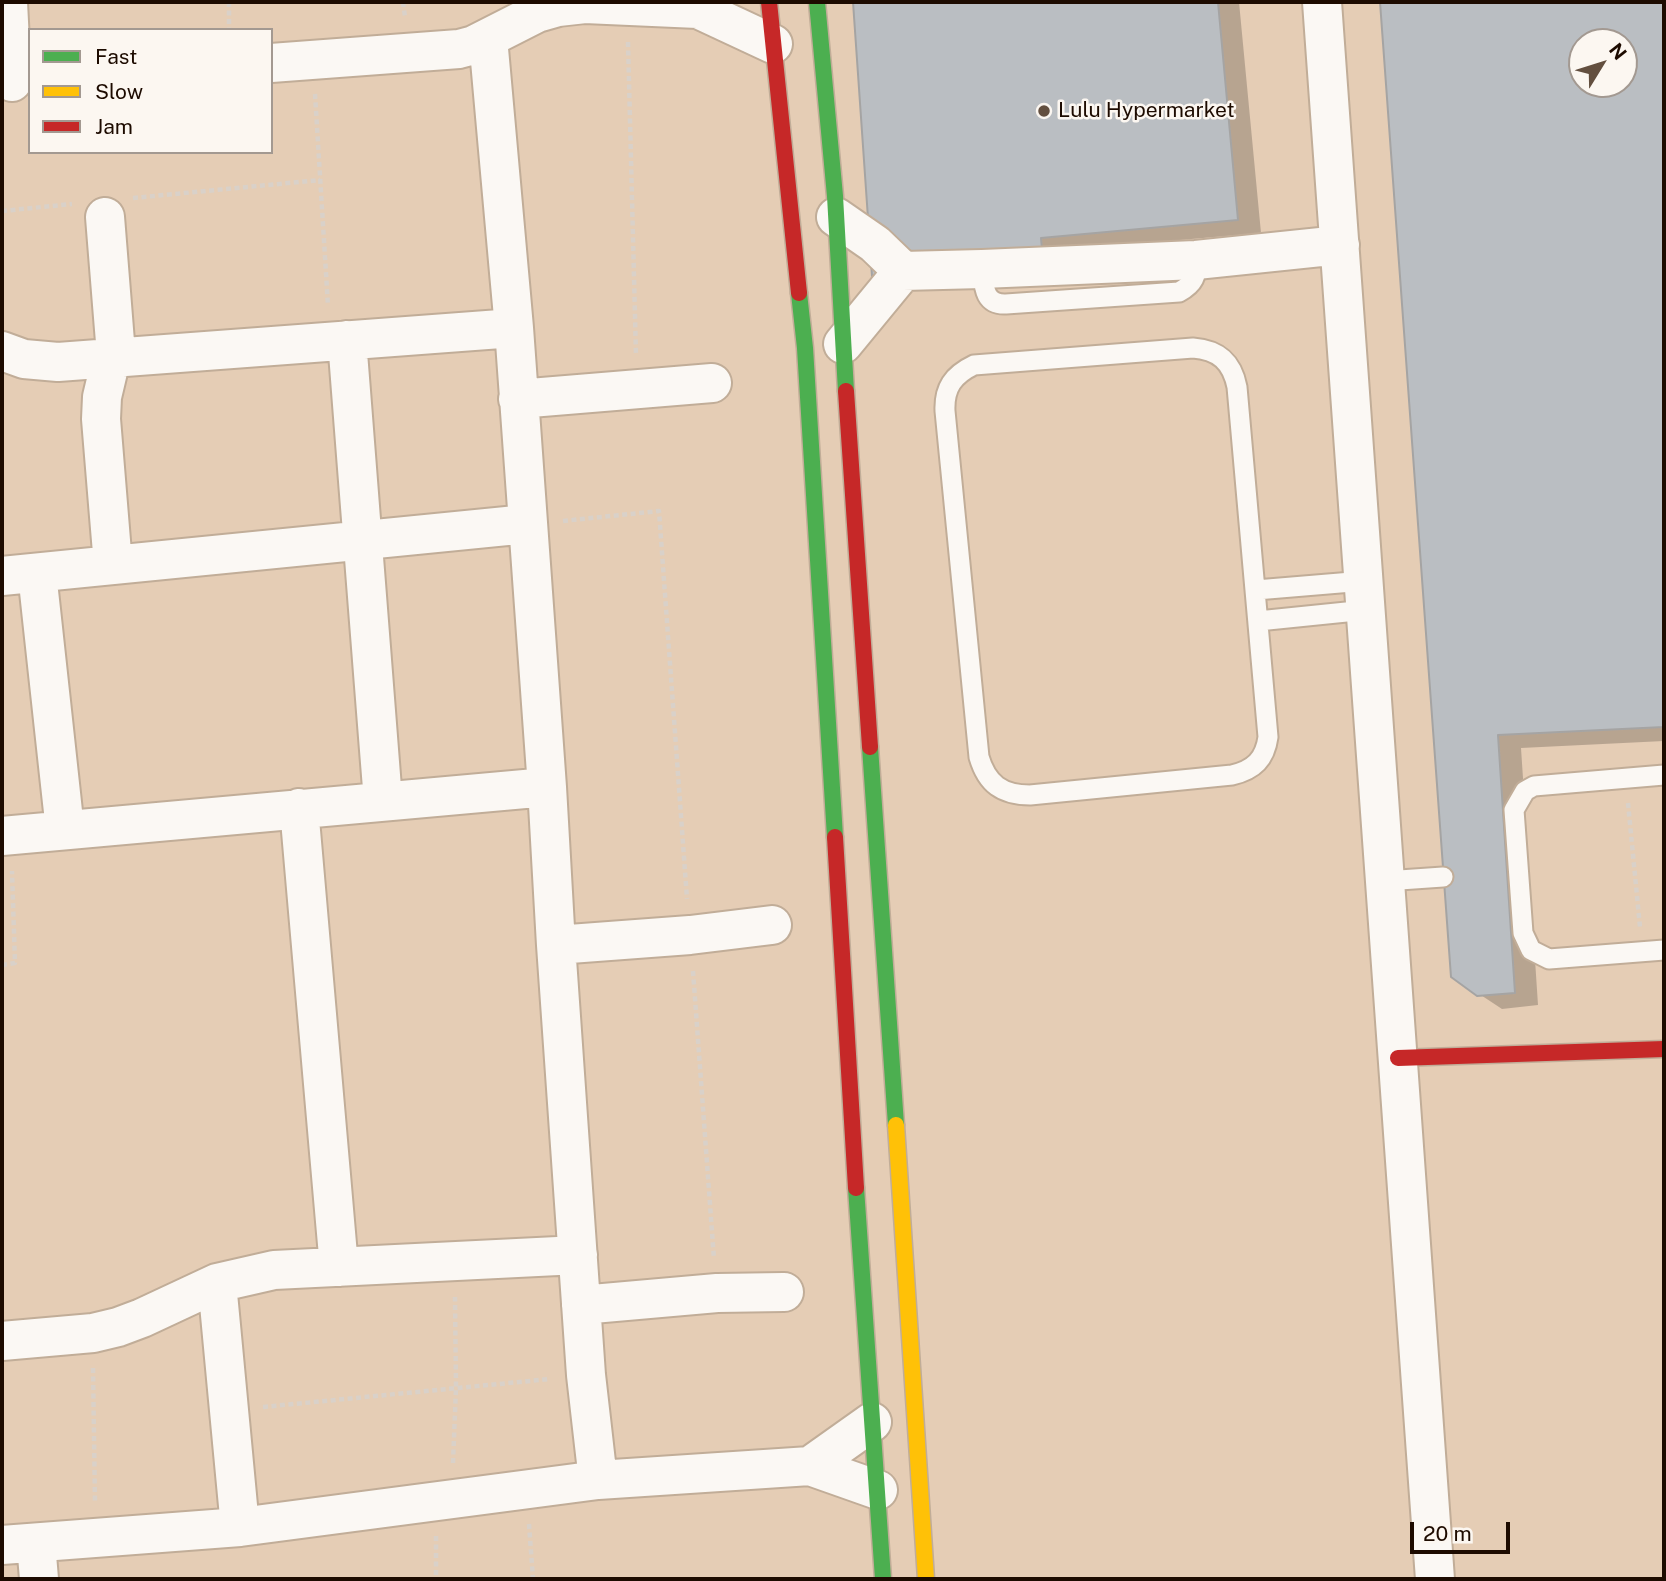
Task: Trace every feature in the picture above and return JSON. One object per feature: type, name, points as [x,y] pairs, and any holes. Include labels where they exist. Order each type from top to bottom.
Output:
[{"type":"main road","points":[[769,2],[805,348],[883,1579]]},
{"type":"main road","points":[[817,2],[836,217],[926,1579]]},
{"type":"main road","points":[[1398,1058],[1664,1049]]},
{"type":"street","points":[[8,2],[14,82]]},
{"type":"street","points":[[1322,2],[1436,1579]]},
{"type":"street","points":[[273,63],[458,49],[488,38],[537,13],[585,4],[704,5],[773,44]]},
{"type":"street","points":[[488,38],[514,328],[586,1375],[598,1480]]},
{"type":"street","points":[[104,206],[114,325],[113,358],[102,397],[101,419],[113,565]]},
{"type":"street","points":[[836,217],[875,244],[903,271],[1196,260],[1340,245]]},
{"type":"street","points":[[843,344],[903,271]]},
{"type":"street","points":[[2,351],[41,362],[514,328]]},
{"type":"street","points":[[338,341],[363,540],[383,801]]},
{"type":"street","points":[[518,399],[712,383]]},
{"type":"street","points":[[65,830],[19,574],[527,524]]},
{"type":"street","points":[[6,836],[547,787]]},
{"type":"street","points":[[299,808],[339,1267]]},
{"type":"street","points":[[556,945],[690,935],[772,925]]},
{"type":"street","points":[[2,1341],[93,1333],[142,1318],[217,1283],[274,1270],[578,1255]]},
{"type":"street","points":[[217,1283],[240,1527]]},
{"type":"street","points":[[581,1306],[717,1293],[783,1293]]},
{"type":"street","points":[[810,1466],[872,1422]]},
{"type":"street","points":[[26,1556],[96,1538],[240,1527],[598,1480],[810,1466],[878,1489]]},
{"type":"lane","points":[[1194,348],[1219,354],[1234,374],[1237,387],[1256,590],[1269,737],[1261,759],[1253,767],[1232,775],[1030,795],[1002,791],[991,782],[979,757],[945,411],[947,388],[954,377],[974,365],[1194,348]]},
{"type":"lane","points":[[1256,590],[1365,595]]},
{"type":"lane","points":[[1258,621],[1365,595]]},
{"type":"lane","points":[[1664,775],[1545,784],[1525,791],[1514,810],[1512,872],[1523,933],[1531,950],[1539,956],[1558,960],[1664,950]]},
{"type":"lane","points":[[1385,881],[1443,877]]},
{"type":"path","points":[[229,2],[229,28]]},
{"type":"path","points":[[627,6],[636,390]]},
{"type":"path","points":[[313,60],[320,180],[338,341]]},
{"type":"path","points":[[2,211],[104,206],[320,180]]},
{"type":"path","points":[[527,524],[659,511],[717,1293]]},
{"type":"path","points":[[1626,778],[1643,952]]},
{"type":"path","points":[[2,965],[15,963],[6,836]]},
{"type":"path","points":[[436,1579],[437,1528],[453,1474],[456,1388],[454,1261]]},
{"type":"path","points":[[93,1333],[96,1538]]},
{"type":"path","points":[[229,1410],[586,1375]]},
{"type":"path","points":[[527,1488],[533,1579]]},
{"type":"building","name":"Lulu Hypermarket","points":[[853,2],[1218,2],[1238,220],[1041,238],[1043,261],[872,276]]},
{"type":"building","points":[[1380,2],[1664,2],[1664,727],[1498,735],[1515,993],[1477,996],[1451,977]]},
{"type":"traffic: fast","points":[[817,2],[835,196],[846,391]]},
{"type":"traffic: fast","points":[[799,293],[805,348],[835,837]]},
{"type":"traffic: fast","points":[[870,747],[896,1125]]},
{"type":"traffic: fast","points":[[856,1188],[883,1579]]},
{"type":"traffic: slow","points":[[896,1125],[926,1579]]},
{"type":"traffic: jam","points":[[769,2],[799,293]]},
{"type":"traffic: jam","points":[[846,391],[870,747]]},
{"type":"traffic: jam","points":[[835,837],[856,1188]]},
{"type":"traffic: jam","points":[[1398,1058],[1664,1049]]},
{"type":"place","name":"Lulu Hypermarket","points":[[1044,111]]}]
